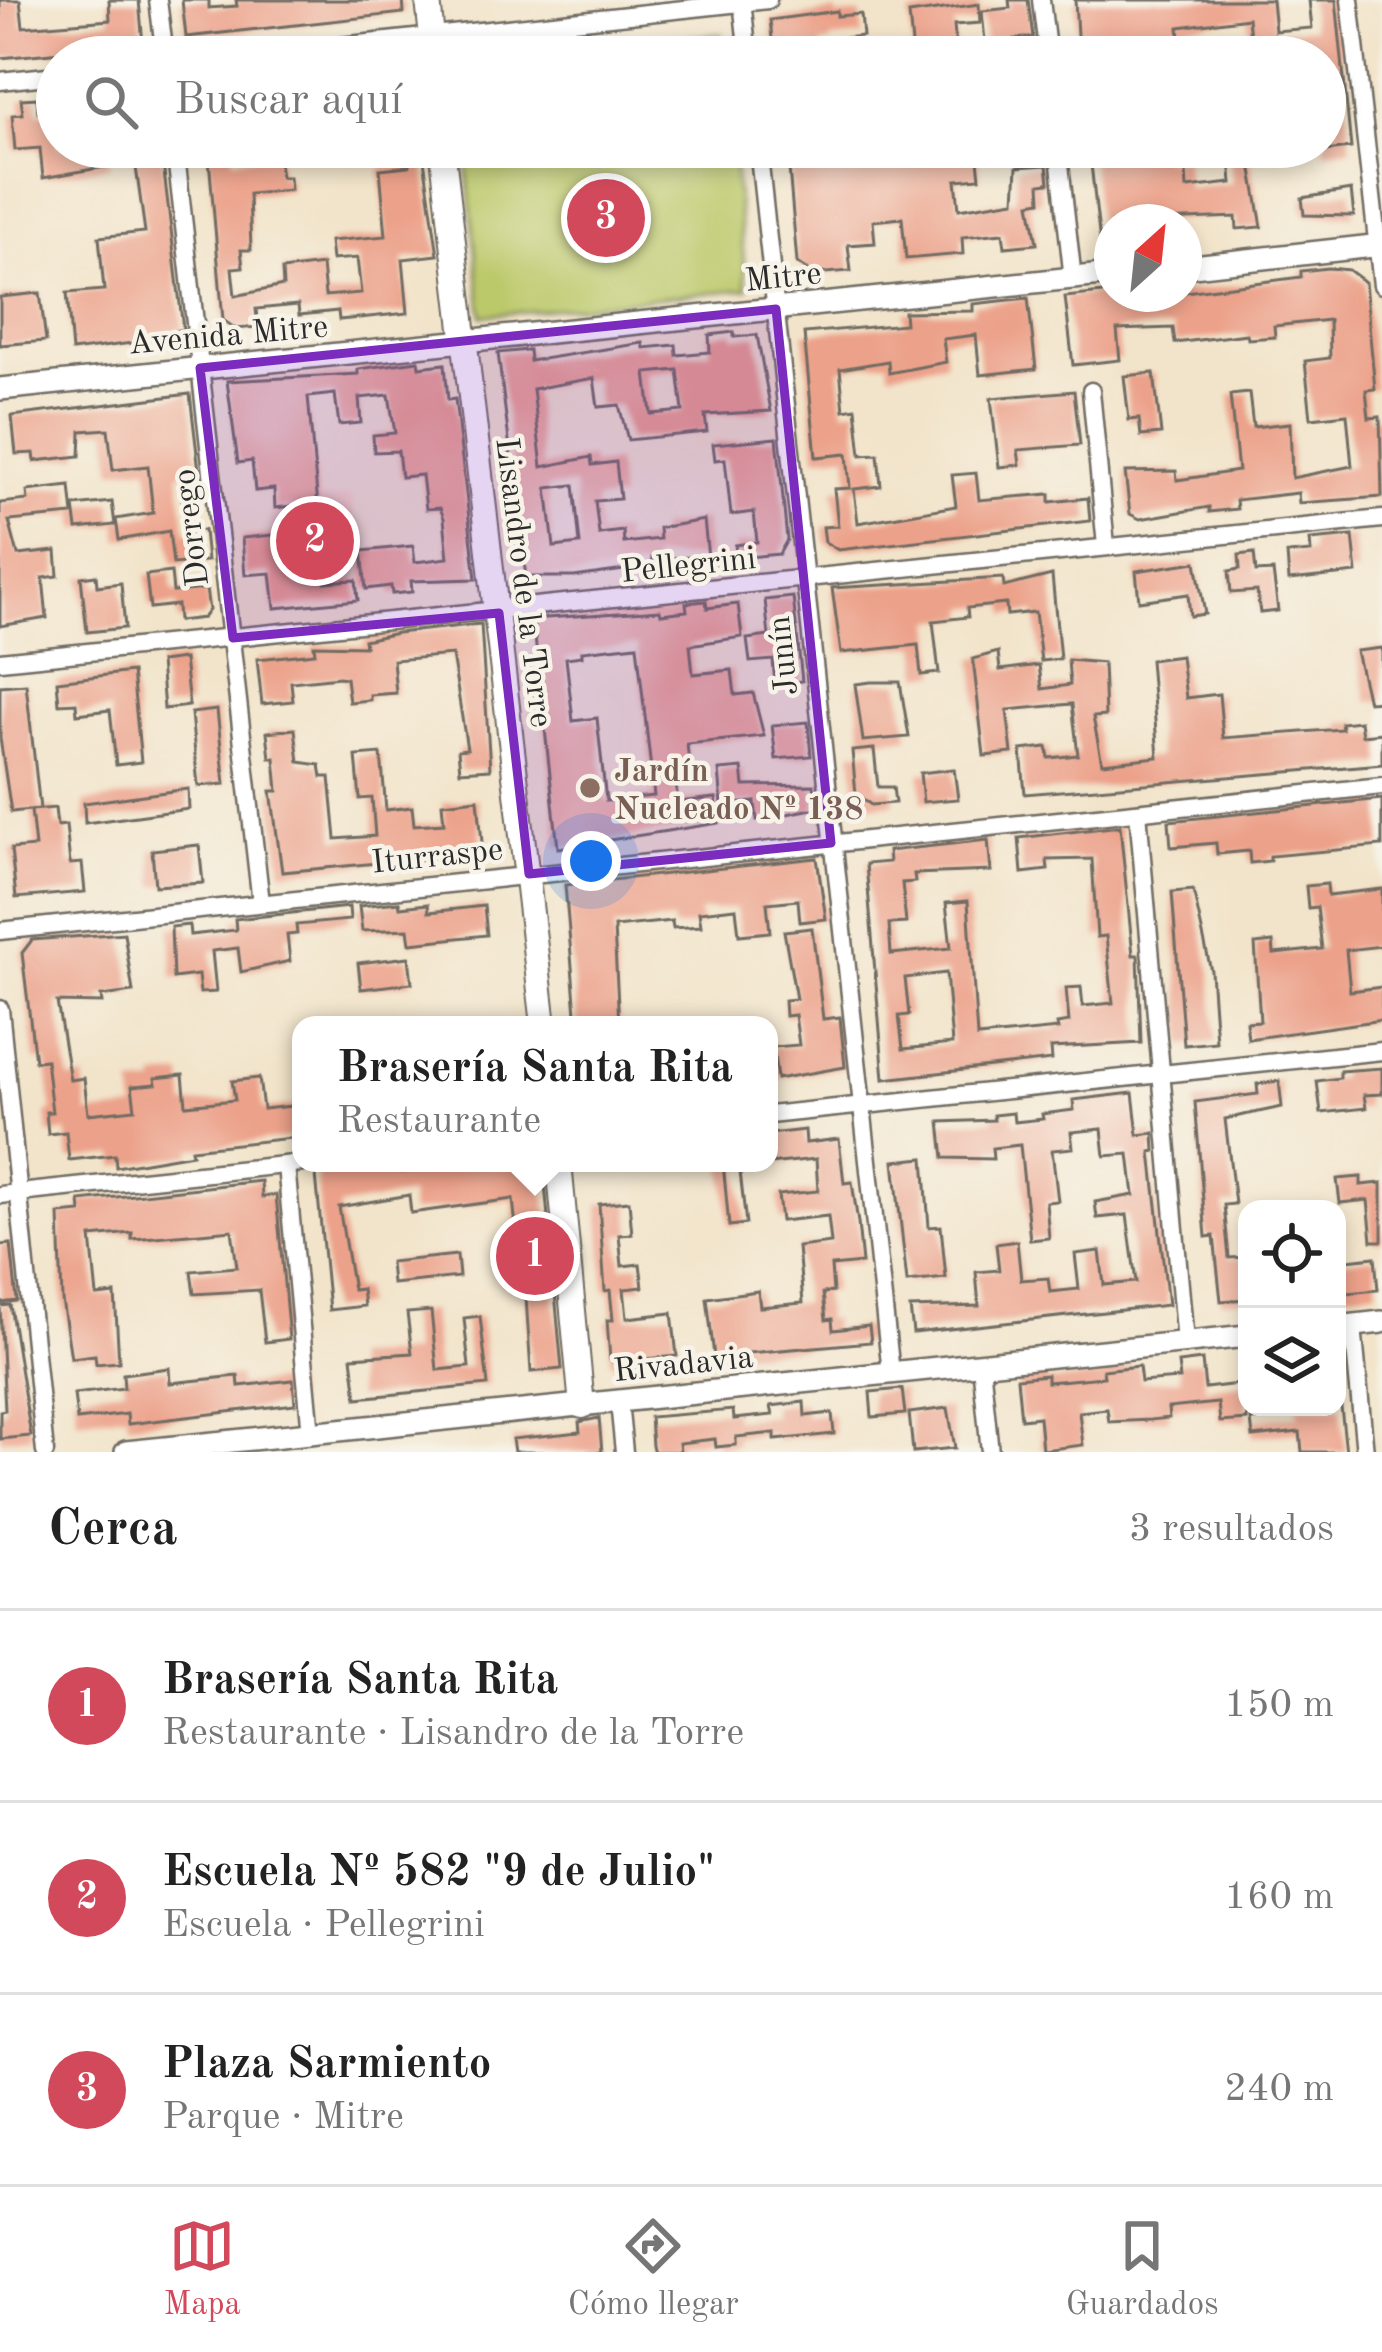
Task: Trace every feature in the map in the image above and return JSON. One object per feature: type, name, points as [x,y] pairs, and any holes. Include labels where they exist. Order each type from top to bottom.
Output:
[{"type":"main road","points":[[428,0],[432,36]]},
{"type":"main road","name":"Lisandro de la Torre","points":[[444,168],[543,1016]]},
{"type":"main road","points":[[560,1172],[582,1406]]},
{"type":"street","points":[[158,0],[162,36]]},
{"type":"street","points":[[507,36],[768,0]]},
{"type":"street","points":[[1041,0],[1045,36]]},
{"type":"street","points":[[1350,0],[1382,285]]},
{"type":"street","points":[[742,1],[746,36]]},
{"type":"street","points":[[0,81],[36,77]]},
{"type":"street","name":"Dorrego","points":[[177,168],[261,903]]},
{"type":"street","name":"Junín","points":[[760,168],[891,1372]]},
{"type":"street","points":[[1060,168],[1073,279]]},
{"type":"street","points":[[1202,265],[1380,245]]},
{"type":"street","name":"Mitre","points":[[462,344],[1094,276]]},
{"type":"street","name":"Avenida Mitre","points":[[0,388],[462,344]]},
{"type":"street","points":[[1091,391],[1106,546]]},
{"type":"street","name":"Pellegrini","points":[[0,661],[1382,519]]},
{"type":"street","name":"Iturraspe","points":[[0,931],[1382,786]]},
{"type":"street","points":[[1138,812],[1185,1342]]},
{"type":"street","points":[[0,1010],[9,1194],[45,1452]]},
{"type":"street","points":[[778,1114],[1382,1051]]},
{"type":"street","points":[[9,1194],[292,1164]]},
{"type":"street","points":[[295,1172],[311,1434]]},
{"type":"street","points":[[1346,1327],[1382,1322]]},
{"type":"street","points":[[1346,1333],[1365,1452]]},
{"type":"street","name":"Rivadavia","points":[[126,1452],[254,1445],[311,1434],[1238,1337]]},
{"type":"street","points":[[981,1364],[990,1452]]},
{"type":"street","points":[[620,1402],[624,1452]]},
{"type":"highlighted area","points":[[776,309],[831,843],[529,874],[499,613],[233,638],[200,368]]},
{"type":"shaded area","points":[[317,485],[319,499],[351,496],[362,604],[272,613],[268,580],[278,578],[269,490]]},
{"type":"green space","points":[[467,168],[734,168],[747,289],[482,316]]},
{"type":"building","points":[[0,0],[20,0],[23,27],[110,20],[109,0],[139,0],[142,36],[36,36],[36,54],[0,58]]},
{"type":"building","points":[[182,0],[209,0],[209,8],[237,6],[236,0],[403,0],[404,13],[186,36]]},
{"type":"building","points":[[1009,0],[1028,0],[1033,36],[984,36],[982,11],[1010,8]]},
{"type":"building","points":[[1075,0],[1272,0],[1275,31],[1312,28],[1309,0],[1336,0],[1340,36],[1250,36],[1248,18],[1179,27],[1180,36],[1077,36]]},
{"type":"building","points":[[979,4],[980,23],[954,25],[955,36],[911,36],[909,14]]},
{"type":"building","points":[[837,11],[837,16],[861,14],[863,36],[772,36],[770,20]]},
{"type":"building","points":[[36,98],[36,148],[15,150],[12,115],[23,114],[21,99]]},
{"type":"building","points":[[1346,99],[1351,148],[1346,149]]},
{"type":"building","points":[[42,168],[99,168],[43,178]]},
{"type":"building","points":[[136,168],[164,168],[183,329],[162,334],[162,339],[72,351],[67,293],[104,290],[99,237],[145,232]]},
{"type":"building","points":[[210,168],[280,168],[281,177],[289,177],[290,190],[249,194],[251,250],[241,250],[243,267],[232,268],[235,296],[283,286],[282,270],[322,265],[325,296],[361,293],[357,258],[332,260],[330,241],[386,236],[380,169],[425,168],[438,255],[403,259],[408,313],[339,320],[338,311],[299,315],[298,305],[256,309],[258,327],[236,329],[223,320]]},
{"type":"building","points":[[789,168],[979,168],[980,178],[956,180],[959,209],[1015,200],[1017,168],[1047,168],[1049,183],[1040,184],[1041,201],[1030,203],[1037,244],[1005,247],[1003,233],[962,237],[963,254],[906,259],[902,218],[873,221],[875,243],[848,245],[851,271],[813,274],[797,263]]},
{"type":"building","points":[[1091,168],[1186,168],[1187,188],[1232,183],[1231,168],[1252,168],[1262,227],[1237,229],[1236,217],[1202,218],[1202,204],[1096,204]]},
{"type":"building","points":[[1351,190],[1354,216],[1304,215],[1302,198]]},
{"type":"building","points":[[1349,270],[1365,282],[1375,389],[1366,390],[1369,418],[1380,417],[1382,497],[1299,503],[1298,493],[1236,500],[1237,509],[1209,512],[1209,507],[1140,519],[1130,514],[1125,472],[1176,471],[1177,480],[1238,471],[1230,395],[1249,393],[1253,427],[1290,423],[1292,478],[1352,466],[1347,414],[1311,418],[1305,361],[1330,358],[1329,320],[1274,326],[1275,337],[1248,339],[1247,334],[1175,343],[1173,328],[1117,330],[1120,360],[1073,365],[1065,297],[1094,294],[1094,312],[1202,312],[1202,290],[1301,277],[1301,271]]},
{"type":"building","points":[[40,293],[46,341],[0,345],[0,297]]},
{"type":"building","points":[[1028,298],[1036,369],[980,375],[976,335],[943,339],[946,362],[889,373],[888,361],[840,369],[844,410],[856,408],[861,455],[878,454],[881,486],[854,489],[858,523],[956,506],[952,475],[976,473],[979,500],[1050,494],[1050,502],[1088,498],[1090,521],[838,550],[825,542],[823,527],[838,526],[834,489],[850,488],[847,454],[816,457],[804,333],[905,324],[904,312],[973,311],[973,304]]},
{"type":"building","points":[[709,335],[757,335],[771,411],[705,415],[707,432],[628,440],[619,405],[598,407],[594,378],[533,389],[542,467],[591,457],[592,465],[616,462],[620,499],[595,501],[599,534],[623,531],[624,543],[660,539],[659,528],[704,520],[708,557],[652,558],[653,566],[574,577],[526,577],[498,353],[529,350],[530,361],[643,343],[644,348],[676,345],[677,355],[710,352]],"holes":[[[678,370],[683,411],[651,414],[646,373]],[[574,485],[580,544],[554,547],[547,488]]]},
{"type":"building","points":[[418,361],[419,367],[445,364],[448,400],[455,399],[476,579],[411,581],[412,592],[392,594],[391,586],[366,589],[362,551],[413,546],[415,562],[448,558],[444,518],[440,508],[426,509],[422,475],[401,477],[398,451],[374,452],[373,435],[395,433],[389,395],[359,398],[361,423],[339,425],[335,394],[308,397],[325,582],[356,580],[358,600],[275,608],[271,573],[245,575],[242,538],[295,533],[292,506],[275,508],[274,489],[255,491],[252,461],[238,463],[227,381],[358,374],[358,369]]},
{"type":"building","points":[[1154,373],[1161,434],[1141,436],[1139,419],[1129,420],[1124,376]]},
{"type":"building","points":[[1074,391],[1080,445],[1018,450],[1020,465],[999,467],[991,398]]},
{"type":"building","points":[[190,394],[199,471],[179,473],[186,532],[204,530],[207,561],[173,564],[169,531],[119,540],[116,519],[153,513],[148,466],[113,470],[108,429],[81,431],[80,456],[35,461],[34,453],[16,454],[12,416]]},
{"type":"building","points":[[777,438],[787,540],[779,554],[737,558],[735,545],[757,542],[754,512],[731,515],[725,459],[715,460],[713,444]]},
{"type":"building","points":[[70,486],[73,515],[9,521],[18,555],[56,551],[58,576],[43,578],[47,618],[0,626],[0,503],[28,500],[27,491]]},
{"type":"building","points":[[112,502],[115,525],[77,529],[74,506]]},
{"type":"building","points":[[1353,536],[1357,573],[1289,580],[1287,554],[1311,552],[1310,540]]},
{"type":"building","points":[[1254,553],[1256,572],[1273,571],[1278,611],[1260,613],[1257,591],[1231,593],[1229,571],[1240,569],[1239,555]]},
{"type":"building","points":[[1196,562],[1205,614],[1190,616],[1188,594],[1139,601],[1136,571]]},
{"type":"building","points":[[171,572],[173,592],[206,589],[209,610],[203,618],[178,621],[177,605],[150,608],[146,575]]},
{"type":"building","points":[[96,575],[97,586],[121,583],[125,628],[87,632],[81,577]]},
{"type":"building","points":[[1052,575],[1060,659],[1041,661],[1035,612],[1007,615],[1006,604],[967,608],[968,617],[933,621],[939,673],[921,675],[918,645],[841,653],[832,588],[1003,578],[1004,587]]},
{"type":"building","points":[[793,597],[802,681],[775,684],[773,660],[750,662],[747,639],[769,636],[765,600]]},
{"type":"building","points":[[706,601],[707,608],[738,604],[742,637],[690,645],[693,674],[732,670],[735,695],[753,693],[764,736],[687,744],[689,764],[674,766],[678,802],[716,798],[719,823],[558,848],[533,619],[660,610],[661,614],[687,611],[686,603]],"holes":[[[637,645],[654,796],[606,801],[597,718],[573,721],[566,658],[582,656],[582,651]]]},
{"type":"building","points":[[481,624],[490,769],[460,771],[458,750],[467,749],[452,655],[393,660],[396,693],[370,695],[370,700],[349,702],[346,678],[339,677],[291,682],[293,701],[262,704],[257,659],[315,653],[314,645],[365,646],[364,640],[397,633]]},
{"type":"building","points":[[1382,648],[1382,701],[1368,702],[1356,651]]},
{"type":"building","points":[[998,652],[1000,670],[1039,665],[1042,689],[1070,685],[1068,660],[1103,663],[1105,716],[1093,717],[1102,763],[1158,757],[1150,660],[1181,656],[1186,698],[1219,694],[1223,738],[1342,729],[1341,723],[1360,721],[1362,735],[1382,733],[1382,764],[1025,794],[1021,750],[1047,747],[1049,758],[1078,755],[1072,704],[1007,710],[1012,753],[984,756],[973,659]]},
{"type":"building","points":[[184,659],[189,706],[164,709],[160,662]]},
{"type":"building","points":[[132,672],[141,762],[116,765],[110,710],[77,714],[76,703],[59,704],[57,681]]},
{"type":"building","points":[[900,682],[909,737],[863,741],[855,684]]},
{"type":"building","points":[[26,684],[40,809],[11,812],[0,738],[0,686]]},
{"type":"building","points":[[217,710],[225,784],[198,786],[191,713]]},
{"type":"building","points":[[808,722],[811,756],[776,759],[772,725]]},
{"type":"building","points":[[295,729],[299,762],[320,765],[322,777],[330,777],[336,839],[375,836],[372,798],[360,799],[356,756],[381,754],[386,810],[412,807],[414,825],[444,823],[442,803],[478,799],[483,853],[282,872],[271,791],[278,791],[275,758],[270,758],[267,732]]},
{"type":"building","points":[[874,749],[878,787],[893,787],[895,803],[871,805],[856,794],[852,751]]},
{"type":"building","points":[[742,768],[744,786],[814,785],[817,808],[757,820],[755,802],[722,805],[719,770]]},
{"type":"building","points":[[954,769],[958,799],[923,802],[920,773]]},
{"type":"building","points":[[188,789],[189,809],[85,823],[84,803]]},
{"type":"building","points":[[1382,799],[1382,846],[1270,856],[1270,861],[1250,863],[1249,851],[1217,854],[1216,843],[1171,847],[1169,821]]},
{"type":"building","points":[[55,808],[57,826],[66,825],[70,864],[82,863],[85,892],[16,898],[11,849],[35,847],[31,810]]},
{"type":"building","points":[[1120,826],[1133,955],[1138,955],[1141,1043],[1051,1048],[1052,1060],[884,1079],[866,864],[889,862],[888,851],[988,840],[991,871],[914,874],[915,882],[902,883],[906,923],[889,924],[891,954],[951,948],[946,903],[968,901],[977,1037],[1058,1029],[1057,1024],[1069,1022],[1066,988],[1081,987],[1083,1006],[1113,1003],[1106,936],[1097,937],[1092,859],[1047,860],[1048,870],[1022,873],[1019,838]],"holes":[[[946,973],[952,1044],[903,1049],[899,1016],[909,1015],[905,978]]]},
{"type":"building","points":[[199,845],[203,883],[155,886],[152,850]]},
{"type":"building","points":[[817,858],[826,919],[800,922],[798,900],[767,903],[770,932],[739,935],[736,908],[699,912],[701,926],[673,928],[672,921],[614,927],[619,1016],[576,1016],[565,885]]},
{"type":"building","points":[[1327,884],[1328,895],[1382,889],[1382,946],[1346,950],[1350,991],[1382,987],[1382,1020],[1248,1039],[1246,1022],[1260,1021],[1255,944],[1273,942],[1274,954],[1322,949],[1317,907],[1308,908],[1306,886]]},
{"type":"building","points":[[1193,890],[1211,971],[1216,1042],[1184,1045],[1172,892]]},
{"type":"building","points":[[399,902],[400,907],[428,904],[429,912],[484,906],[487,935],[410,943],[408,929],[362,931],[359,906]]},
{"type":"building","points":[[349,907],[350,920],[296,925],[297,934],[287,935],[290,961],[241,972],[238,948],[212,951],[216,992],[200,993],[198,975],[173,978],[171,927],[189,925],[190,935],[236,930],[235,919]]},
{"type":"building","points":[[812,928],[823,1019],[840,1017],[845,1067],[778,1079],[778,1047],[799,1045],[795,1015],[785,1016],[784,1000],[796,999],[784,931]]},
{"type":"building","points":[[124,933],[133,992],[101,996],[102,1003],[57,1002],[70,1080],[84,1078],[88,1114],[135,1109],[132,1086],[156,1084],[155,1078],[183,1075],[186,1105],[235,1100],[232,1081],[259,1078],[263,1109],[292,1106],[292,1138],[191,1149],[192,1154],[116,1167],[115,1155],[69,1160],[66,1132],[48,1134],[46,1112],[52,1112],[46,1060],[35,1061],[22,953],[32,940]]},
{"type":"building","points":[[409,957],[412,983],[361,989],[358,963]]},
{"type":"building","points":[[1382,1068],[1382,1094],[1364,1095],[1366,1108],[1321,1113],[1317,1081],[1340,1078],[1340,1071]]},
{"type":"building","points":[[1279,1081],[1282,1107],[1225,1119],[1235,1204],[1224,1205],[1229,1258],[1238,1258],[1238,1300],[1221,1301],[1214,1236],[1206,1237],[1195,1102],[1258,1094],[1257,1084]]},
{"type":"building","points":[[1133,1093],[1138,1135],[1154,1133],[1155,1151],[1151,1152],[1168,1305],[913,1333],[910,1308],[979,1306],[976,1272],[999,1270],[996,1244],[1017,1241],[1021,1280],[1048,1278],[1050,1292],[1079,1289],[1075,1254],[1100,1251],[1104,1285],[1136,1282],[1127,1215],[1097,1218],[1095,1202],[1134,1195],[1129,1154],[1105,1156],[1102,1129],[1071,1132],[1073,1148],[1052,1150],[1058,1201],[1046,1202],[1049,1238],[1030,1240],[1020,1145],[992,1148],[993,1159],[944,1158],[940,1122],[994,1120],[993,1115],[1013,1113],[1014,1122],[1043,1119],[1042,1114],[1074,1110],[1073,1100]]},
{"type":"building","points":[[805,1130],[806,1143],[839,1139],[844,1183],[852,1182],[862,1263],[831,1266],[833,1292],[823,1293],[826,1320],[832,1319],[833,1330],[869,1326],[871,1342],[714,1356],[707,1298],[758,1291],[760,1307],[803,1303],[798,1247],[831,1243],[828,1216],[781,1221],[778,1195],[818,1191],[816,1159],[778,1163],[778,1133]]},
{"type":"building","points":[[924,1158],[929,1227],[941,1226],[946,1278],[907,1282],[894,1161]]},
{"type":"building","points":[[544,1172],[562,1369],[531,1372],[525,1283],[511,1284],[506,1238],[517,1237],[513,1199],[411,1213],[409,1195],[339,1207],[353,1290],[362,1289],[364,1306],[329,1310],[316,1175]]},
{"type":"building","points":[[724,1172],[740,1172],[746,1224],[729,1226]]},
{"type":"building","points":[[1361,1177],[1361,1185],[1382,1183],[1382,1241],[1372,1241],[1368,1200],[1340,1200],[1337,1179]]},
{"type":"building","points":[[261,1181],[262,1197],[276,1195],[289,1339],[265,1342],[259,1290],[194,1294],[191,1271],[237,1267],[232,1230],[132,1239],[132,1233],[91,1237],[97,1296],[115,1294],[119,1362],[96,1364],[95,1355],[71,1358],[62,1300],[59,1214],[81,1212],[80,1201]]},
{"type":"building","points":[[629,1201],[632,1234],[619,1235],[622,1266],[640,1264],[643,1287],[624,1289],[627,1318],[672,1313],[677,1356],[635,1360],[636,1368],[623,1369],[610,1360],[607,1320],[613,1320],[610,1290],[605,1291],[599,1204]]},
{"type":"building","points":[[11,1244],[17,1301],[0,1303],[0,1245]]},
{"type":"building","points":[[457,1255],[459,1277],[392,1284],[390,1262]]},
{"type":"building","points":[[1375,1257],[1378,1290],[1346,1293],[1346,1260]]},
{"type":"building","points":[[10,1305],[31,1436],[0,1439],[0,1411],[5,1410],[0,1306]]},
{"type":"building","points":[[431,1311],[437,1370],[469,1367],[464,1318],[480,1316],[488,1385],[357,1398],[352,1357],[412,1353],[407,1313]]},
{"type":"building","points":[[1202,1360],[1205,1388],[1238,1384],[1238,1416],[1247,1416],[1247,1420],[1220,1422],[1218,1403],[1168,1408],[1169,1418],[1150,1420],[1109,1422],[1107,1409],[1079,1412],[1083,1445],[1042,1450],[1039,1417],[1021,1419],[1017,1378],[1047,1375],[1047,1382],[1104,1377],[1103,1370],[1139,1366],[1141,1382],[1180,1379],[1178,1363]]},
{"type":"building","points":[[169,1368],[170,1383],[238,1376],[239,1386],[293,1380],[295,1404],[128,1424],[127,1414],[77,1420],[74,1394],[124,1388],[123,1374]]},
{"type":"building","points":[[902,1389],[905,1414],[872,1417],[870,1392]]},
{"type":"building","points":[[804,1402],[805,1416],[832,1413],[834,1434],[775,1440],[775,1433],[736,1437],[736,1445],[716,1447],[715,1439],[679,1443],[680,1452],[654,1452],[652,1446],[650,1417],[733,1410],[734,1419],[773,1415],[771,1406]]},
{"type":"building","points":[[948,1408],[955,1448],[913,1452],[909,1413]]},
{"type":"building","points":[[1342,1416],[1346,1452],[1302,1452],[1300,1432],[1253,1437],[1251,1420]]},
{"type":"building","points":[[599,1418],[602,1452],[514,1452],[512,1439],[580,1432],[579,1422]]},
{"type":"place","name":"Plaza Sarmiento","points":[[606,218]]},
{"type":"place","name":"Escuela Nº 582 \"9 de Julio\"","points":[[315,541]]},
{"type":"place","name":"Jardín Nucleado Nº 138","points":[[590,788]]},
{"type":"place","name":"Brasería Santa Rita","points":[[535,1256]]}]
